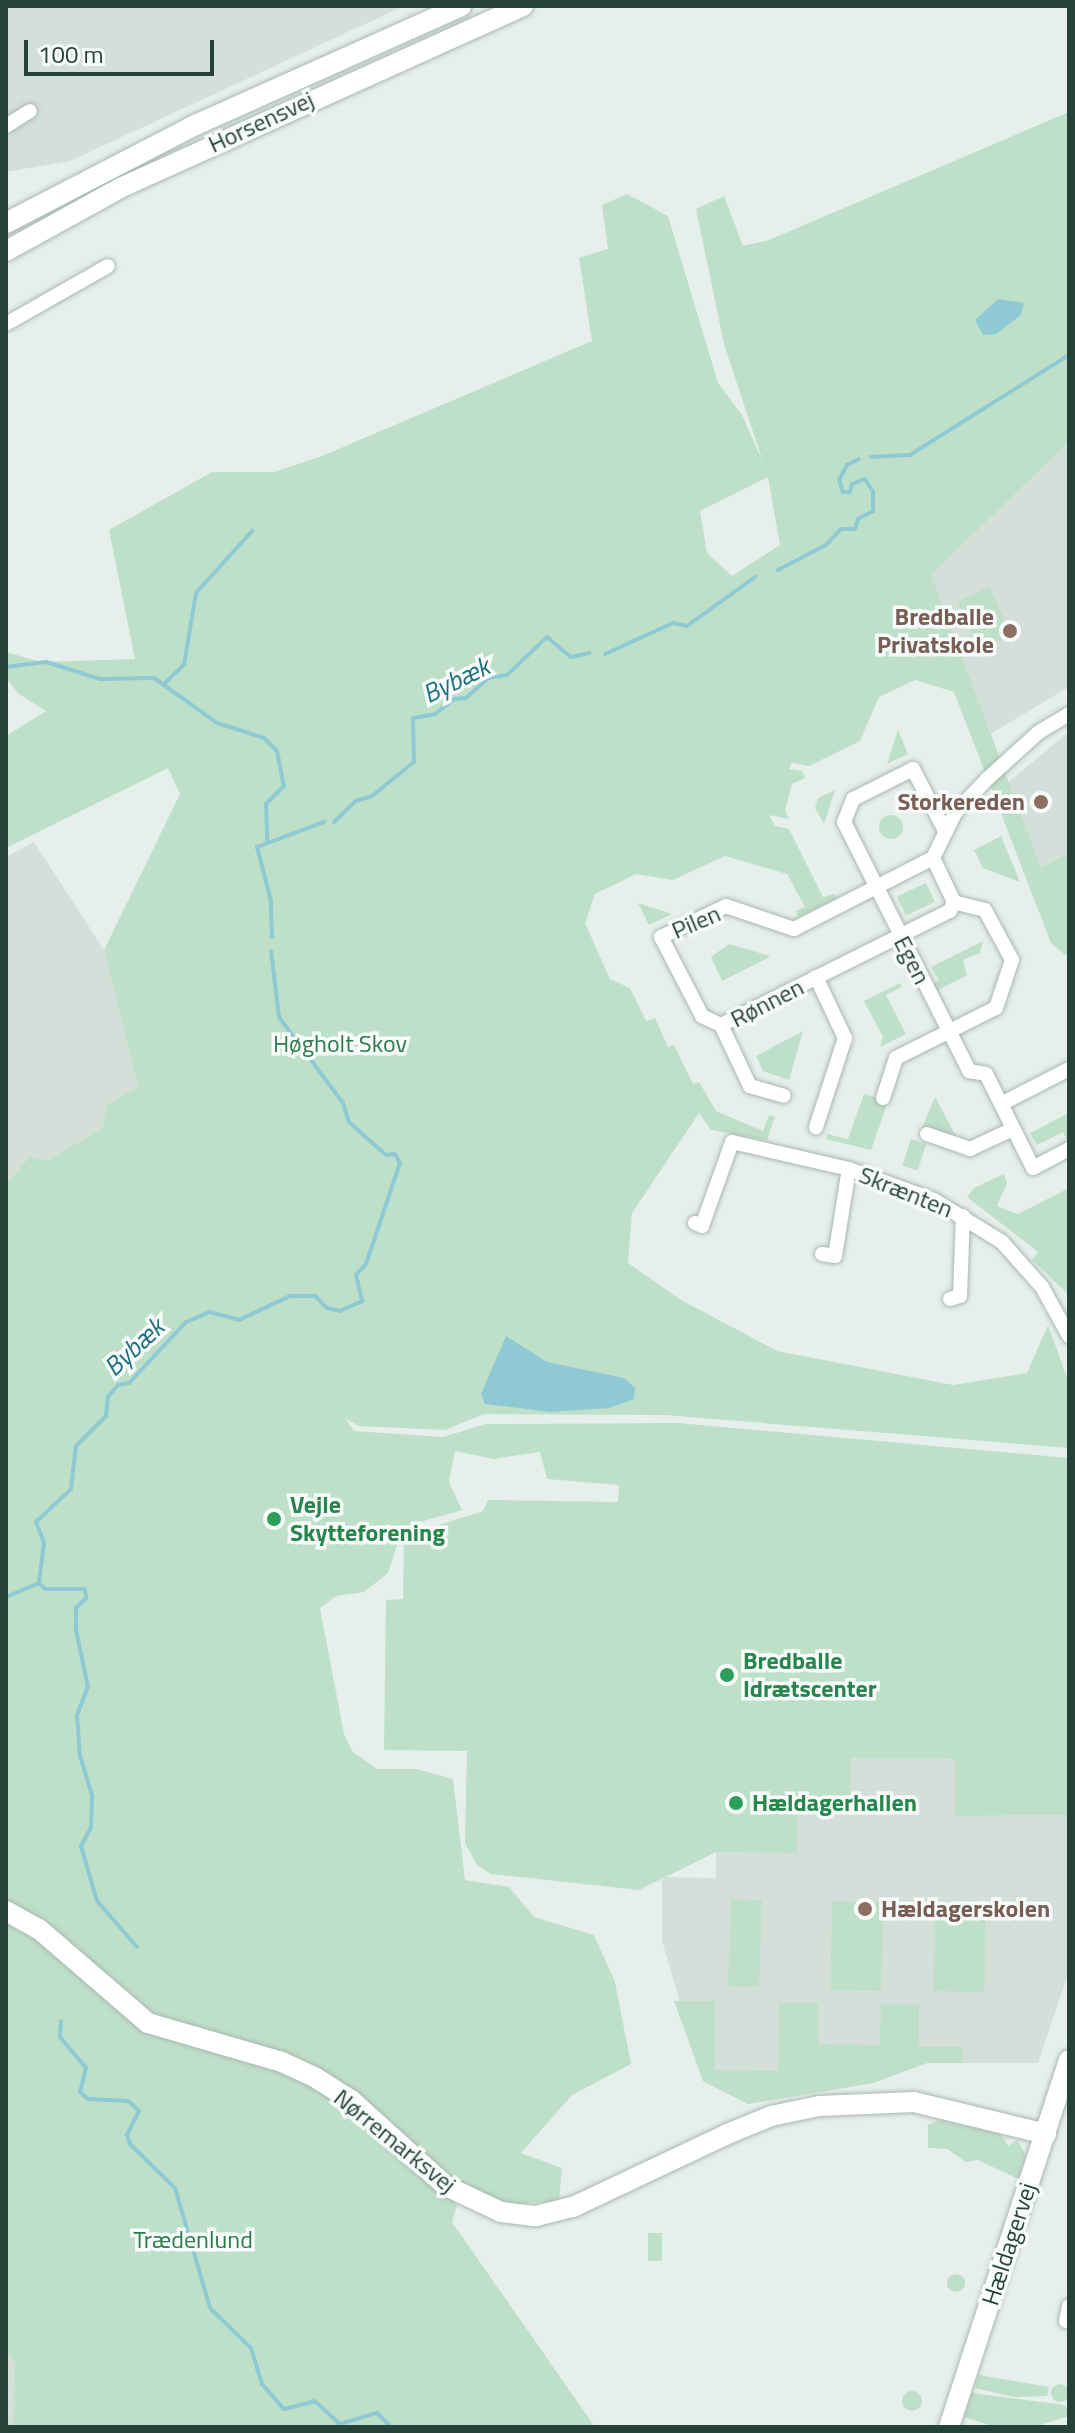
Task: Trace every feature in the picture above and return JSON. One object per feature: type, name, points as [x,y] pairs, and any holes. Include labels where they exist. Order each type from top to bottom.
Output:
[{"type":"street","name":"Horsensvej","points":[[6,223],[191,127],[461,6]]},
{"type":"street","name":"Horsensvej","points":[[6,251],[120,188],[523,6]]},
{"type":"street","points":[[6,126],[30,111]]},
{"type":"street","points":[[6,212],[44,202]]},
{"type":"street","points":[[6,324],[108,266]]},
{"type":"street","points":[[876,887],[933,858],[945,831],[986,780],[1039,732],[1069,714]]},
{"type":"street","name":"Egen","points":[[945,831],[913,769],[853,799],[844,822],[969,1071],[986,1074],[1033,1168],[1069,1149]]},
{"type":"street","points":[[883,1098],[896,1058],[996,1008],[1012,960],[985,910],[954,902],[933,858]]},
{"type":"street","name":"Pilen","points":[[721,1025],[702,1016],[661,937],[726,906],[794,929],[876,887]]},
{"type":"street","name":"Rønnen","points":[[784,1096],[750,1086],[721,1025],[950,911],[954,902]]},
{"type":"street","name":"Rønnen","points":[[816,977],[845,1038],[816,1127]]},
{"type":"street","points":[[1001,1104],[1069,1069]]},
{"type":"street","points":[[927,1134],[970,1149],[1013,1129]]},
{"type":"street","name":"Skrænten","points":[[695,1223],[702,1226],[732,1142],[849,1169],[963,1216],[1026,1265],[1063,1318],[1069,1336]]},
{"type":"street","name":"Skrænten","points":[[822,1254],[835,1256],[849,1169]]},
{"type":"street","name":"Skrænten","points":[[950,1299],[960,1296],[963,1216]]},
{"type":"street","name":"Nørremarksvej","points":[[6,1911],[39,1929],[148,2023],[282,2062],[316,2078],[351,2100],[446,2186],[501,2212],[536,2216],[573,2207],[771,2116],[819,2106],[914,2102],[1046,2134]]},
{"type":"street","name":"Hældagervej","points":[[949,2427],[1069,2060]]},
{"type":"shaded area","points":[[6,6],[404,6],[70,161],[6,172]]},
{"type":"shaded area","name":"Bredballe Privatskole","points":[[1069,442],[1069,687],[989,735],[931,575]]},
{"type":"shaded area","name":"Storkereden","points":[[1069,732],[1069,853],[1041,869],[1006,784]]},
{"type":"shaded area","points":[[34,842],[104,950],[138,1087],[106,1105],[104,1128],[47,1161],[30,1156],[6,1184],[6,857]]},
{"type":"shaded area","name":"Hældagerskolen","points":[[850,1758],[955,1759],[955,1816],[1069,1815],[1069,1971],[1038,2063],[927,2063],[873,2083],[748,2104],[703,2081],[662,1941],[662,1877],[716,1878],[716,1852],[797,1852],[797,1799]]},
{"type":"shaded area","points":[[6,2350],[15,2361],[13,2427],[6,2427]]},
{"type":"green space","name":"Høgholt Skov","points":[[1069,112],[1069,442],[931,575],[1041,868],[1069,853],[1069,958],[1051,943],[954,692],[915,680],[879,697],[860,741],[809,766],[792,763],[789,769],[802,771],[805,778],[792,784],[785,810],[789,819],[769,815],[775,826],[789,829],[823,897],[834,894],[837,898],[798,917],[796,911],[805,907],[787,874],[725,856],[673,880],[636,874],[595,894],[585,923],[610,979],[630,988],[646,1021],[655,1018],[668,1047],[674,1045],[693,1084],[699,1082],[716,1111],[763,1131],[769,1115],[775,1117],[767,1140],[711,1130],[699,1113],[632,1213],[628,1263],[681,1300],[777,1351],[953,1385],[1027,1373],[1048,1325],[1069,1383],[1069,1448],[665,1415],[484,1414],[445,1430],[359,1426],[345,1418],[354,1431],[443,1437],[486,1424],[678,1423],[1069,1458],[1069,1815],[955,1816],[955,1759],[851,1758],[850,1799],[797,1799],[797,1853],[716,1852],[639,1890],[491,1874],[477,1865],[465,1843],[467,1751],[384,1750],[386,1600],[403,1599],[404,1536],[483,1511],[488,1500],[618,1502],[619,1485],[547,1479],[540,1452],[494,1459],[455,1451],[449,1482],[462,1510],[403,1527],[388,1573],[364,1592],[336,1596],[320,1608],[344,1734],[353,1752],[377,1769],[416,1769],[453,1779],[465,1880],[509,1887],[534,1917],[594,1935],[615,1982],[631,2064],[572,2095],[521,2153],[562,2168],[559,2201],[510,2204],[467,2193],[341,2087],[167,2025],[6,1902],[6,1184],[30,1156],[47,1161],[103,1128],[106,1105],[138,1087],[104,950],[180,794],[168,768],[8,847],[6,736],[46,711],[19,694],[6,678],[6,652],[41,662],[135,659],[109,530],[212,472],[274,472],[322,456],[592,341],[579,258],[608,249],[602,205],[627,194],[668,216],[718,383],[742,415],[763,462],[724,344],[696,209],[724,196],[743,246],[769,240]],"holes":[[[768,477],[780,545],[732,576],[707,553],[700,511]]]},
{"type":"green space","points":[[989,587],[1011,635],[980,650],[957,602]]},
{"type":"green space","points":[[898,730],[908,754],[887,764]]},
{"type":"green space","points":[[835,790],[824,824],[815,808],[818,798]]},
{"type":"green space","points":[[891,815],[899,819],[903,827],[899,835],[891,839],[883,835],[879,827],[883,819]]},
{"type":"green space","points":[[1001,836],[1020,882],[983,868],[974,850]]},
{"type":"green space","points":[[926,883],[935,902],[906,916],[897,897]]},
{"type":"green space","points":[[638,903],[672,914],[649,925]]},
{"type":"green space","points":[[983,941],[980,953],[963,960],[967,975],[938,990],[943,1008],[932,985],[939,980],[931,967]]},
{"type":"green space","points":[[729,944],[770,957],[722,981],[711,957]]},
{"type":"green space","points":[[900,983],[902,987],[886,995],[906,1034],[880,1047],[883,1037],[864,1001]]},
{"type":"green space","points":[[803,1031],[789,1080],[763,1071],[756,1056]]},
{"type":"green space","points":[[864,1094],[888,1101],[871,1150],[826,1139],[827,1134],[848,1139]]},
{"type":"green space","points":[[935,1097],[957,1138],[922,1128]]},
{"type":"green space","points":[[1069,1113],[1069,1144],[1063,1132],[1037,1145],[1030,1133]]},
{"type":"green space","points":[[911,1139],[926,1144],[918,1171],[902,1166]]},
{"type":"green space","points":[[1004,1174],[1007,1183],[997,1206],[1018,1214],[1069,1188],[1069,1295],[1032,1260],[1038,1252],[967,1197],[974,1188]]},
{"type":"green space","points":[[731,1899],[762,1900],[759,1987],[728,1986]]},
{"type":"green space","points":[[832,1901],[883,1902],[881,1991],[830,1990]]},
{"type":"green space","points":[[935,1903],[986,1904],[984,1992],[933,1991]]},
{"type":"green space","name":"Trædenlund","points":[[6,1917],[160,2036],[264,2063],[339,2100],[457,2205],[452,2222],[595,2427],[13,2427],[15,2362],[6,2350]]},
{"type":"green space","points":[[674,2001],[715,2001],[715,2070],[778,2071],[779,2003],[818,2003],[818,2044],[880,2045],[881,2004],[919,2005],[919,2047],[963,2047],[962,2063],[927,2063],[873,2083],[748,2104],[703,2081]]},
{"type":"green space","points":[[939,2120],[1001,2134],[1008,2146],[1017,2140],[1026,2155],[1018,2179],[978,2160],[966,2162],[947,2149],[928,2148],[928,2125]]},
{"type":"green space","points":[[648,2233],[662,2233],[662,2261],[648,2261]]},
{"type":"green space","points":[[956,2274],[965,2283],[956,2292],[947,2283]]},
{"type":"green space","points":[[979,2375],[1049,2387],[1047,2396],[1014,2397],[975,2388]]},
{"type":"green space","points":[[1060,2384],[1069,2393],[1060,2402],[1051,2393]]},
{"type":"green space","points":[[912,2391],[919,2394],[922,2401],[919,2408],[912,2411],[905,2408],[902,2401],[905,2394]]},
{"type":"green space","points":[[972,2393],[1065,2405],[1069,2416],[1034,2427],[995,2427],[964,2417]]},
{"type":"water","points":[[998,299],[1024,303],[1021,315],[996,334],[983,335],[975,320]]},
{"type":"water","points":[[506,1336],[547,1362],[624,1378],[635,1388],[634,1399],[609,1408],[550,1412],[485,1404],[481,1394]]},
{"type":"waterway","name":"Bybæk","points":[[871,457],[910,455],[1069,355]]},
{"type":"waterway","name":"Bybæk","points":[[778,570],[826,545],[841,529],[855,529],[858,519],[873,511],[873,492],[865,479],[852,484],[850,492],[843,492],[839,480],[847,465],[859,459]]},
{"type":"waterway","points":[[164,684],[184,665],[196,593],[252,531]]},
{"type":"waterway","name":"Bybæk","points":[[605,654],[673,623],[687,626],[755,577]]},
{"type":"waterway","name":"Bybæk","points":[[334,822],[356,801],[372,796],[414,762],[413,718],[435,714],[454,699],[466,698],[488,678],[507,675],[547,637],[571,657],[590,653]]},
{"type":"waterway","points":[[6,667],[46,662],[100,679],[154,678],[217,723],[264,738],[277,751],[284,786],[266,804],[267,840]]},
{"type":"waterway","name":"Bybæk","points":[[272,937],[271,901],[257,847],[324,822]]},
{"type":"waterway","name":"Bybæk","points":[[137,1947],[97,1901],[81,1846],[91,1827],[92,1795],[80,1756],[77,1715],[88,1687],[76,1630],[76,1608],[86,1598],[85,1589],[45,1589],[39,1583],[44,1543],[36,1522],[71,1489],[76,1446],[106,1416],[108,1397],[118,1385],[129,1383],[186,1322],[210,1312],[239,1320],[290,1296],[315,1296],[327,1308],[340,1311],[362,1301],[356,1275],[366,1264],[400,1163],[395,1154],[386,1155],[349,1122],[343,1103],[279,1017],[271,951]]},
{"type":"waterway","points":[[6,1597],[39,1583]]},
{"type":"waterway","name":"Bybæk","points":[[61,2021],[60,2037],[86,2068],[80,2092],[88,2099],[128,2101],[139,2111],[127,2135],[130,2144],[175,2188],[210,2308],[251,2348],[262,2384],[284,2409],[315,2401],[340,2424],[377,2413],[391,2427]]},
{"type":"place","name":"Bredballe Privatskole","points":[[1010,631]]},
{"type":"place","name":"Storkereden","points":[[1041,802]]},
{"type":"place","name":"Vejle Skytteforening","points":[[274,1519]]},
{"type":"place","name":"Bredballe Idrætscenter","points":[[727,1675]]},
{"type":"place","name":"Hældagerhallen","points":[[736,1803]]},
{"type":"place","name":"Hældagerskolen","points":[[865,1909]]}]
